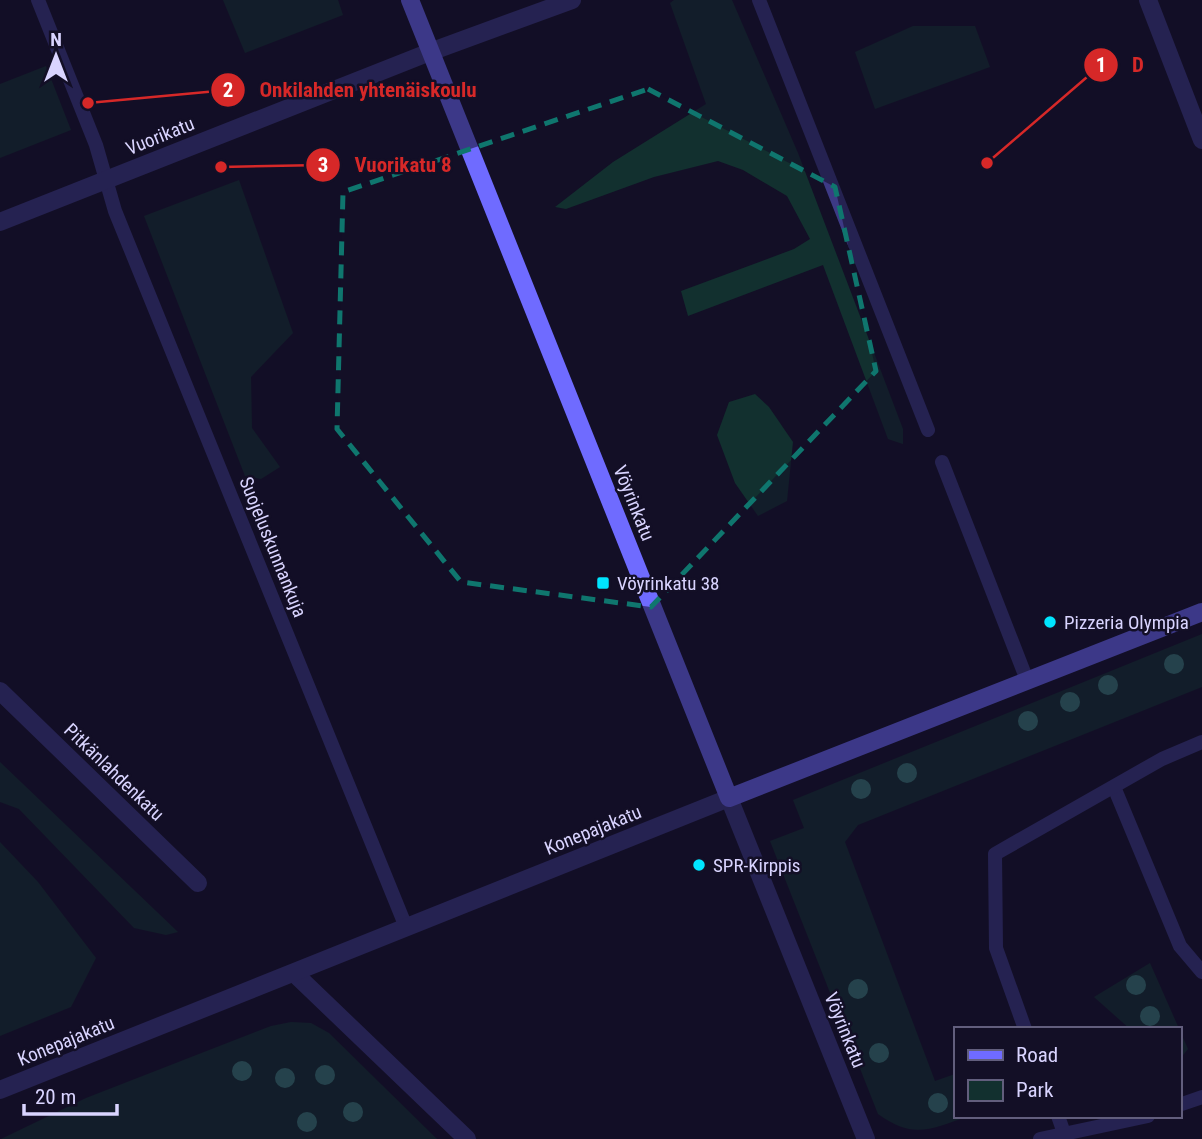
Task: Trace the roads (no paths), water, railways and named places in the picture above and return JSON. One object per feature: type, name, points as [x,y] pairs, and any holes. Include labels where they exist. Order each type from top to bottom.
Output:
[{"type":"main road","name":"Vöyrinkatu","points":[[410,0],[729,798]]},
{"type":"main road","name":"Konepajakatu","points":[[729,798],[1202,612]]},
{"type":"street","name":"Vuorikatu","points":[[0,222],[430,52],[572,0]]},
{"type":"street","points":[[1148,0],[1202,140]]},
{"type":"street","name":"Pitkänlahdenkatu","points":[[0,691],[198,883]]},
{"type":"street","name":"Konepajakatu","points":[[0,1090],[729,798]]},
{"type":"street","name":"Vöyrinkatu","points":[[729,798],[866,1139]]},
{"type":"street","points":[[294,973],[467,1139]]},
{"type":"lane","name":"Suojeluskunnankuja","points":[[38,0],[96,145],[115,211],[406,927]]},
{"type":"lane","points":[[759,0],[928,430]]},
{"type":"lane","points":[[942,462],[1027,680]]},
{"type":"lane","points":[[1024,1027],[996,948],[995,854],[1162,759],[1202,742]]},
{"type":"lane","points":[[1114,787],[1180,946],[1202,972]]},
{"type":"lane","points":[[1181,1104],[1202,1097]]},
{"type":"lane","points":[[1059,1118],[1064,1133]]},
{"type":"lane","points":[[1040,1139],[1138,1118]]},
{"type":"place","name":"Onkilahden yhtenäiskoulu","points":[[88,103]]},
{"type":"place","name":"D","points":[[987,163]]},
{"type":"place","name":"Vuorikatu 8","points":[[221,167]]},
{"type":"place","name":"Vöyrinkatu 38","points":[[603,583]]},
{"type":"place","name":"Pizzeria Olympia","points":[[1050,622]]},
{"type":"place","name":"SPR-Kirppis","points":[[699,865]]}]
